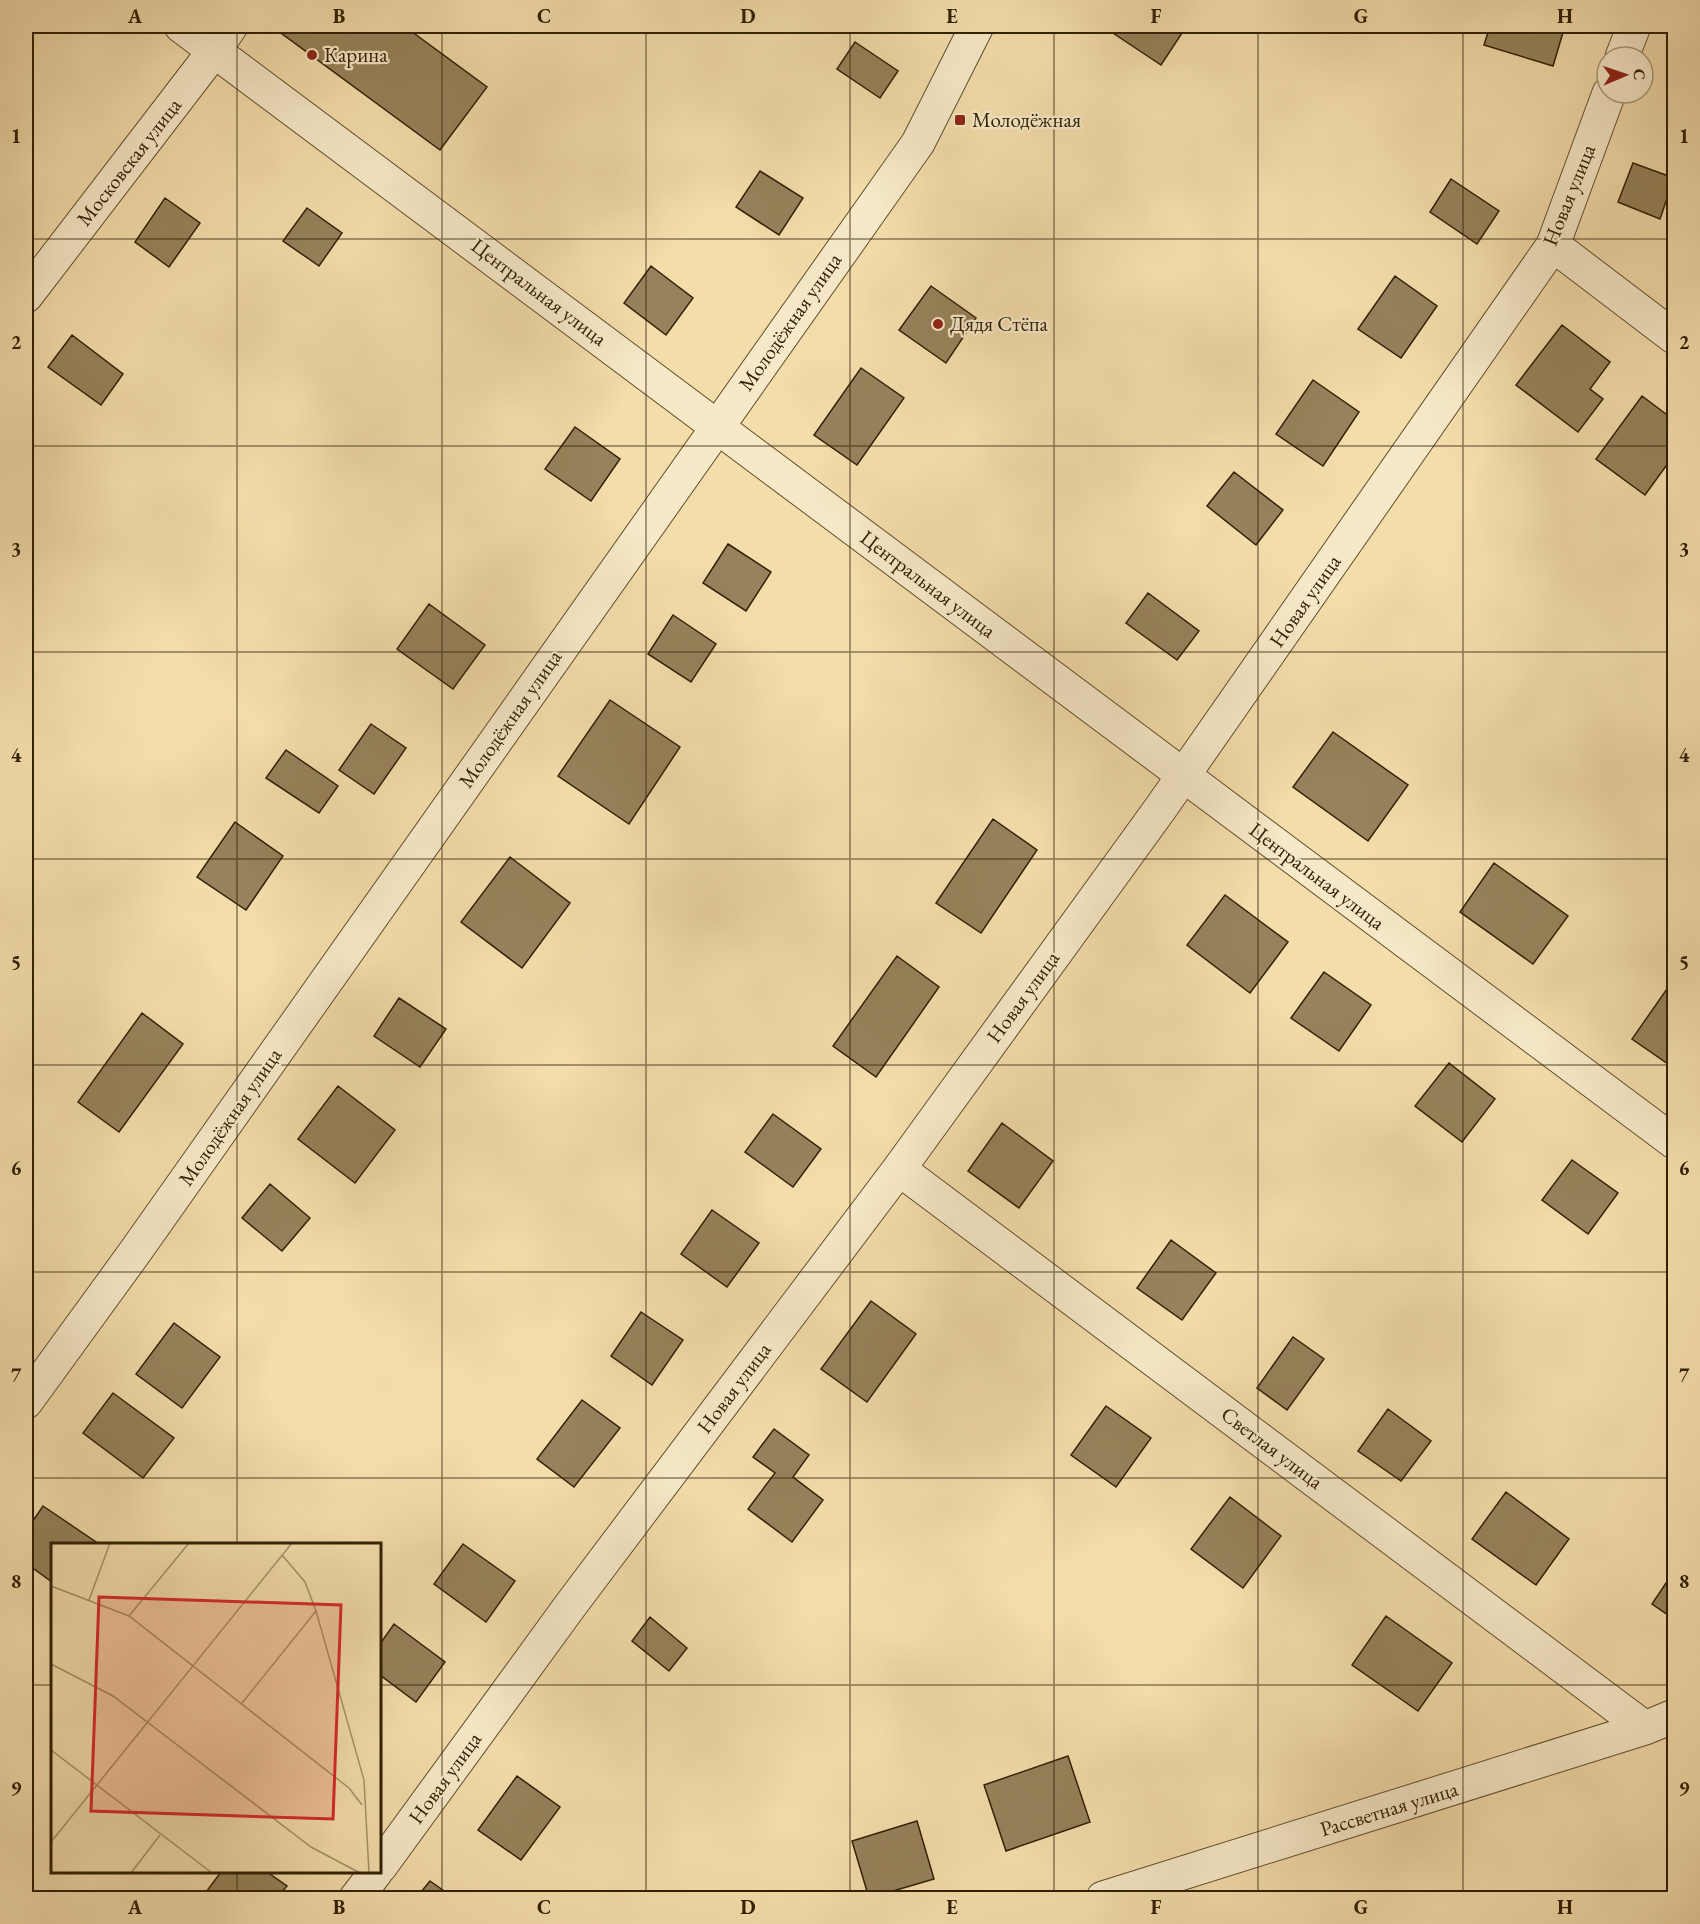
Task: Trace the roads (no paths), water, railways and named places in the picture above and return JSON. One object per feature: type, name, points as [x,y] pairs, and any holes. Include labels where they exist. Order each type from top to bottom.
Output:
[{"type":"street","name":"Центральная улица","points":[[181,26],[223,38],[718,425],[1184,777],[1674,1142]]},
{"type":"street","name":"Молодёжная улица","points":[[26,1402],[135,1252],[918,143],[976,26]]},
{"type":"street","points":[[1627,45],[1634,26]]},
{"type":"street","name":"Московская улица","points":[[26,296],[223,38]]},
{"type":"street","name":"Новая улица","points":[[381,1866],[570,1606],[899,1169],[1184,777],[1553,245],[1605,105]]},
{"type":"street","points":[[1553,245],[1674,338]]},
{"type":"street","name":"Светлая улица","points":[[899,1169],[1660,1722]]},
{"type":"street","name":"Рассветная улица","points":[[1103,1899],[1660,1722]]},
{"type":"street","points":[[356,1899],[375,1873]]},
{"type":"place","name":"Карина","points":[[312,55]]},
{"type":"place","name":"Молодёжная","points":[[960,120]]},
{"type":"place","name":"Дядя Стёпа","points":[[938,324]]}]
